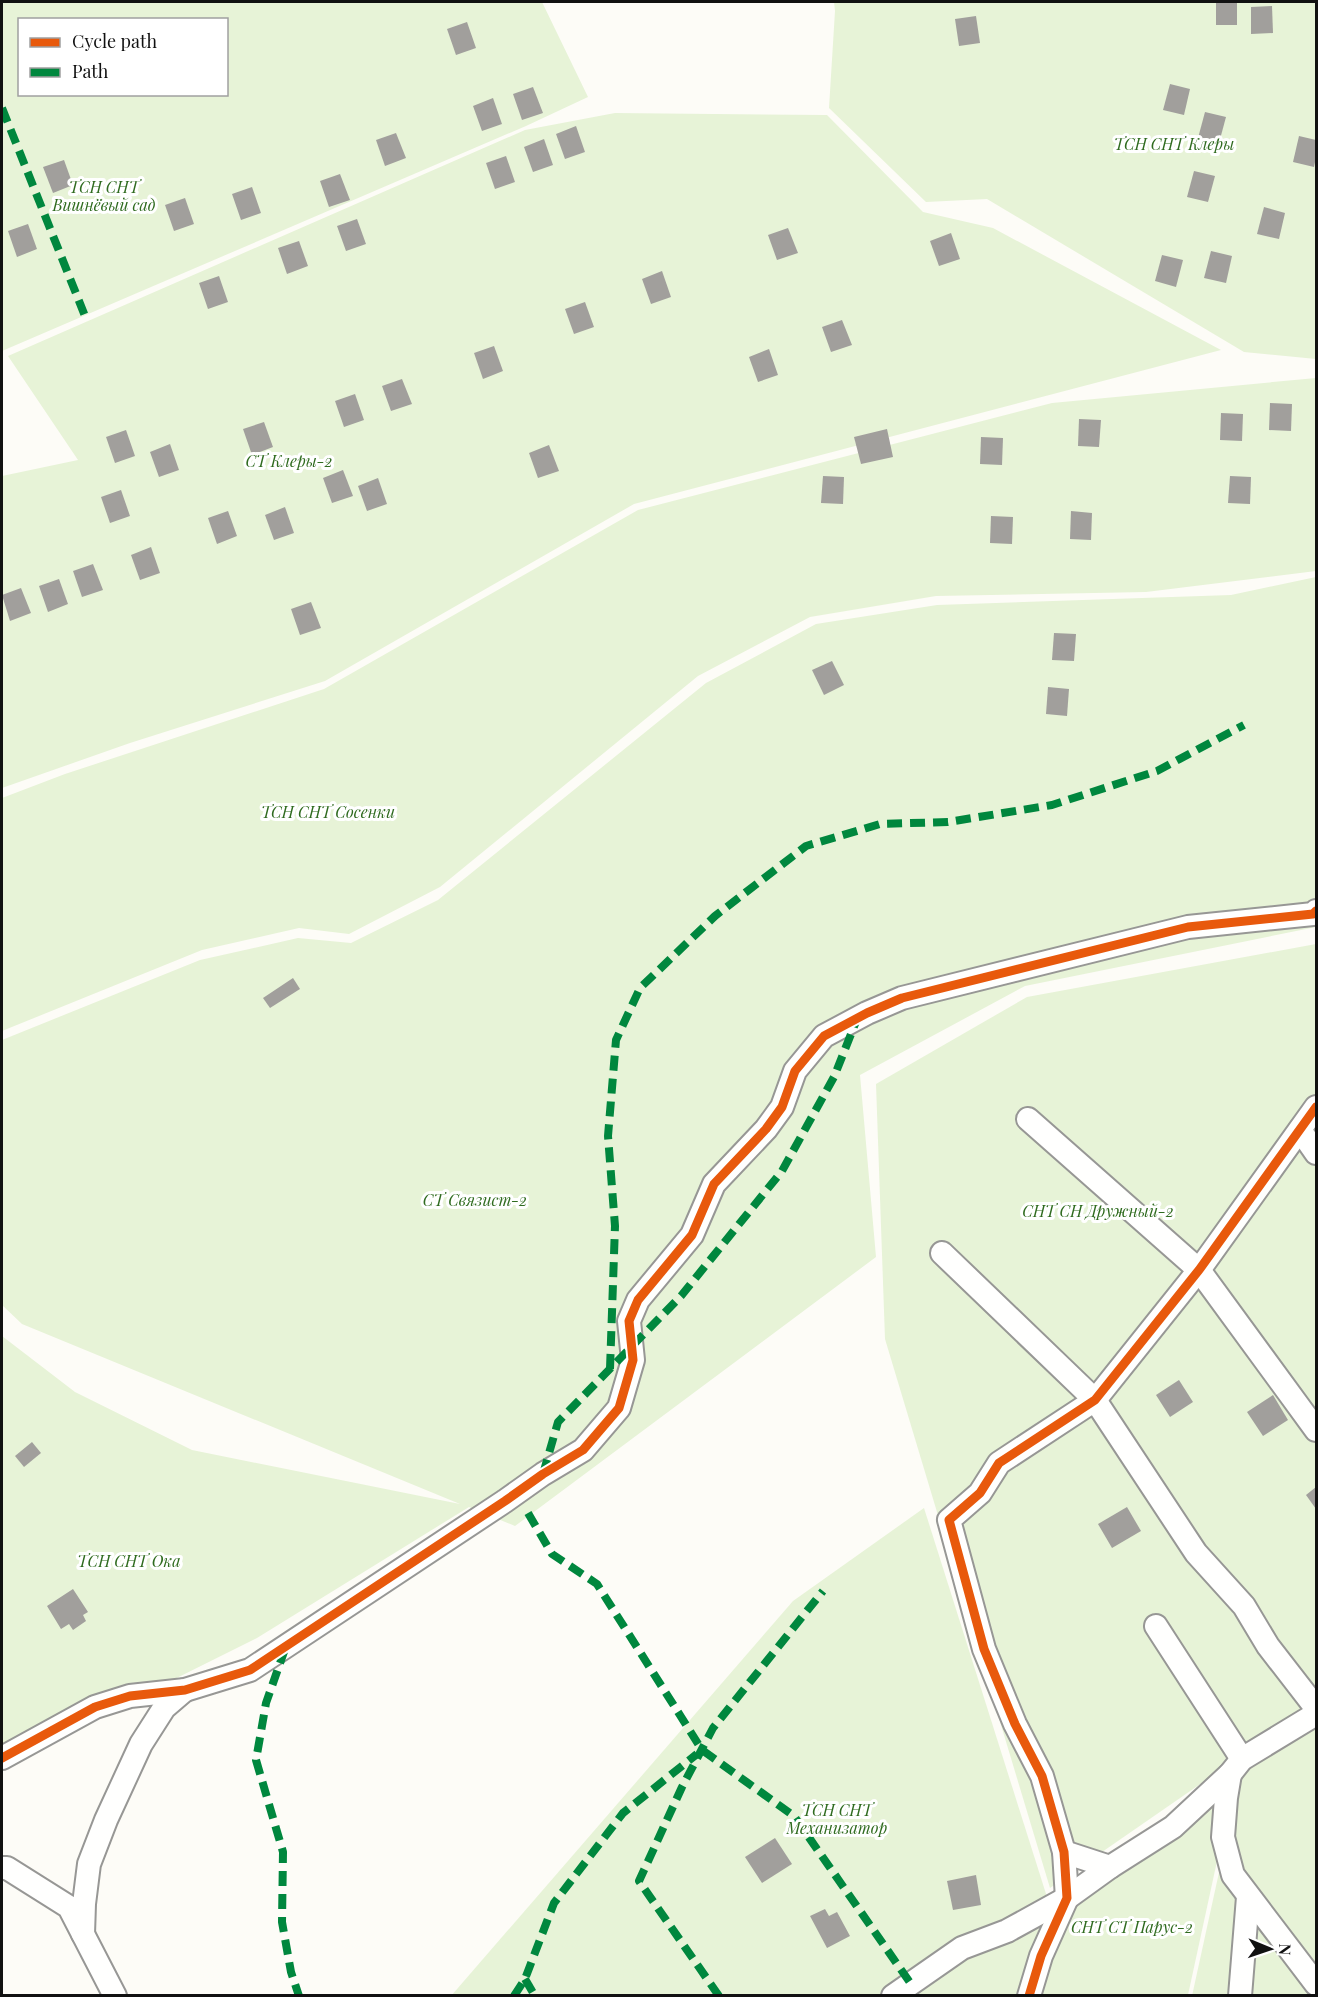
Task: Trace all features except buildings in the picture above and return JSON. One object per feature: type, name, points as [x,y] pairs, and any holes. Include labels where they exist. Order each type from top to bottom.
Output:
[{"type":"street","points":[[2,1758],[94,1707],[130,1696],[185,1690],[250,1670],[505,1502],[543,1474],[583,1450],[619,1408],[633,1360],[629,1321],[638,1300],[692,1235],[714,1184],[766,1129],[782,1107],[795,1071],[824,1036],[867,1013],[902,998],[1188,927],[1312,914],[1317,911]]},
{"type":"street","points":[[1029,1995],[1041,1956],[1067,1898],[1064,1852],[1042,1776],[1015,1724],[984,1649],[948,1520],[980,1493],[999,1463],[1095,1401],[1199,1270],[1317,1107]]},
{"type":"street","points":[[1028,1119],[1199,1270],[1317,1430]]},
{"type":"street","points":[[1300,1130],[1317,1153]]},
{"type":"street","points":[[942,1253],[1095,1401],[1197,1553],[1244,1606],[1268,1646],[1317,1708]]},
{"type":"street","points":[[1156,1626],[1236,1766],[1226,1798],[1223,1837],[1233,1875],[1317,1984]]},
{"type":"street","points":[[83,1934],[89,1864],[106,1820],[141,1744],[164,1708],[185,1690]]},
{"type":"street","points":[[893,1995],[962,1948],[1007,1931],[1067,1898],[1110,1867],[1173,1827],[1236,1766],[1317,1714]]},
{"type":"street","points":[[1064,1852],[1110,1867]]},
{"type":"street","points":[[2,1868],[7,1868],[69,1906],[115,1995]]},
{"type":"street","points":[[1240,1995],[1248,1897]]},
{"type":"green space","name":"ТСН СНТ Вишнёвый сад","points":[[2,2],[542,2],[588,97],[526,126],[2,351]]},
{"type":"green space","name":"ТСН СНТ Клеры","points":[[834,2],[1316,2],[1316,359],[1244,352],[987,199],[926,202],[829,108]]},
{"type":"green space","name":"СТ Клеры-2","points":[[615,113],[827,115],[923,212],[993,228],[1221,350],[634,504],[325,681],[130,743],[2,788],[2,476],[78,460],[8,356],[525,130]]},
{"type":"green space","name":"ТСН СНТ Сосенки","points":[[1316,378],[1316,571],[1146,592],[936,596],[810,617],[698,676],[440,887],[349,934],[299,928],[202,950],[2,1031],[2,798],[65,774],[324,689],[638,510],[1052,403]]},
{"type":"green space","name":"СТ Связист-2","points":[[1316,577],[1316,927],[1025,986],[860,1075],[876,1257],[515,1526],[469,1507],[257,1638],[2,1765],[2,1336],[75,1392],[192,1450],[460,1504],[22,1324],[2,1305],[2,1040],[200,960],[298,938],[351,943],[438,900],[706,683],[816,624],[937,605],[1231,595]]},
{"type":"green space","name":"СНТ СН Дружный-2","points":[[1316,944],[1316,1704],[1050,1888],[885,1339],[876,1084],[1027,997]]},
{"type":"green space","name":"ТСН СНТ Механизатор","points":[[924,1508],[1047,1897],[1022,1995],[451,1996],[793,1601]]},
{"type":"green space","points":[[1316,1716],[1316,1995],[1192,1996],[1242,1767]]},
{"type":"green space","name":"СНТ СТ Парус-2","points":[[1235,1778],[1188,1995],[1026,1996],[1054,1896]]},
{"type":"marked path","points":[[2,108],[85,316]]},
{"type":"marked path","points":[[610,1369],[615,1226],[608,1136],[616,1040],[640,988],[715,916],[806,846],[880,824],[948,822],[1052,805],[1157,771],[1244,725]]},
{"type":"marked path","points":[[543,1474],[558,1422],[681,1296],[782,1171],[834,1077],[857,1019]]},
{"type":"marked path","points":[[528,1513],[552,1554],[597,1584],[702,1750],[794,1816],[911,1984]]},
{"type":"marked path","points":[[719,1996],[639,1881],[682,1787],[713,1728],[823,1591]]},
{"type":"marked path","points":[[285,1649],[266,1703],[256,1760],[283,1852],[282,1922],[291,1972],[299,1996]]},
{"type":"marked path","points":[[514,1996],[525,1979],[554,1903],[623,1813],[697,1754]]},
{"type":"marked path","points":[[525,1979],[535,1996]]},
{"type":"cycle path","points":[[2,1758],[95,1707],[130,1696],[185,1690],[250,1670],[543,1474],[583,1450],[619,1408],[633,1360],[629,1321],[638,1300],[692,1235],[714,1184],[766,1129],[782,1107],[795,1071],[824,1036],[867,1013],[902,998],[1188,927],[1313,914],[1316,911]]},
{"type":"cycle path","points":[[1029,1996],[1041,1956],[1067,1898],[1064,1852],[1042,1776],[1015,1724],[984,1649],[949,1520],[980,1493],[999,1463],[1095,1400],[1199,1270],[1316,1107]]},
{"type":"park label","name":"ТСН СНТ Ока","points":[[129,1561]]}]
